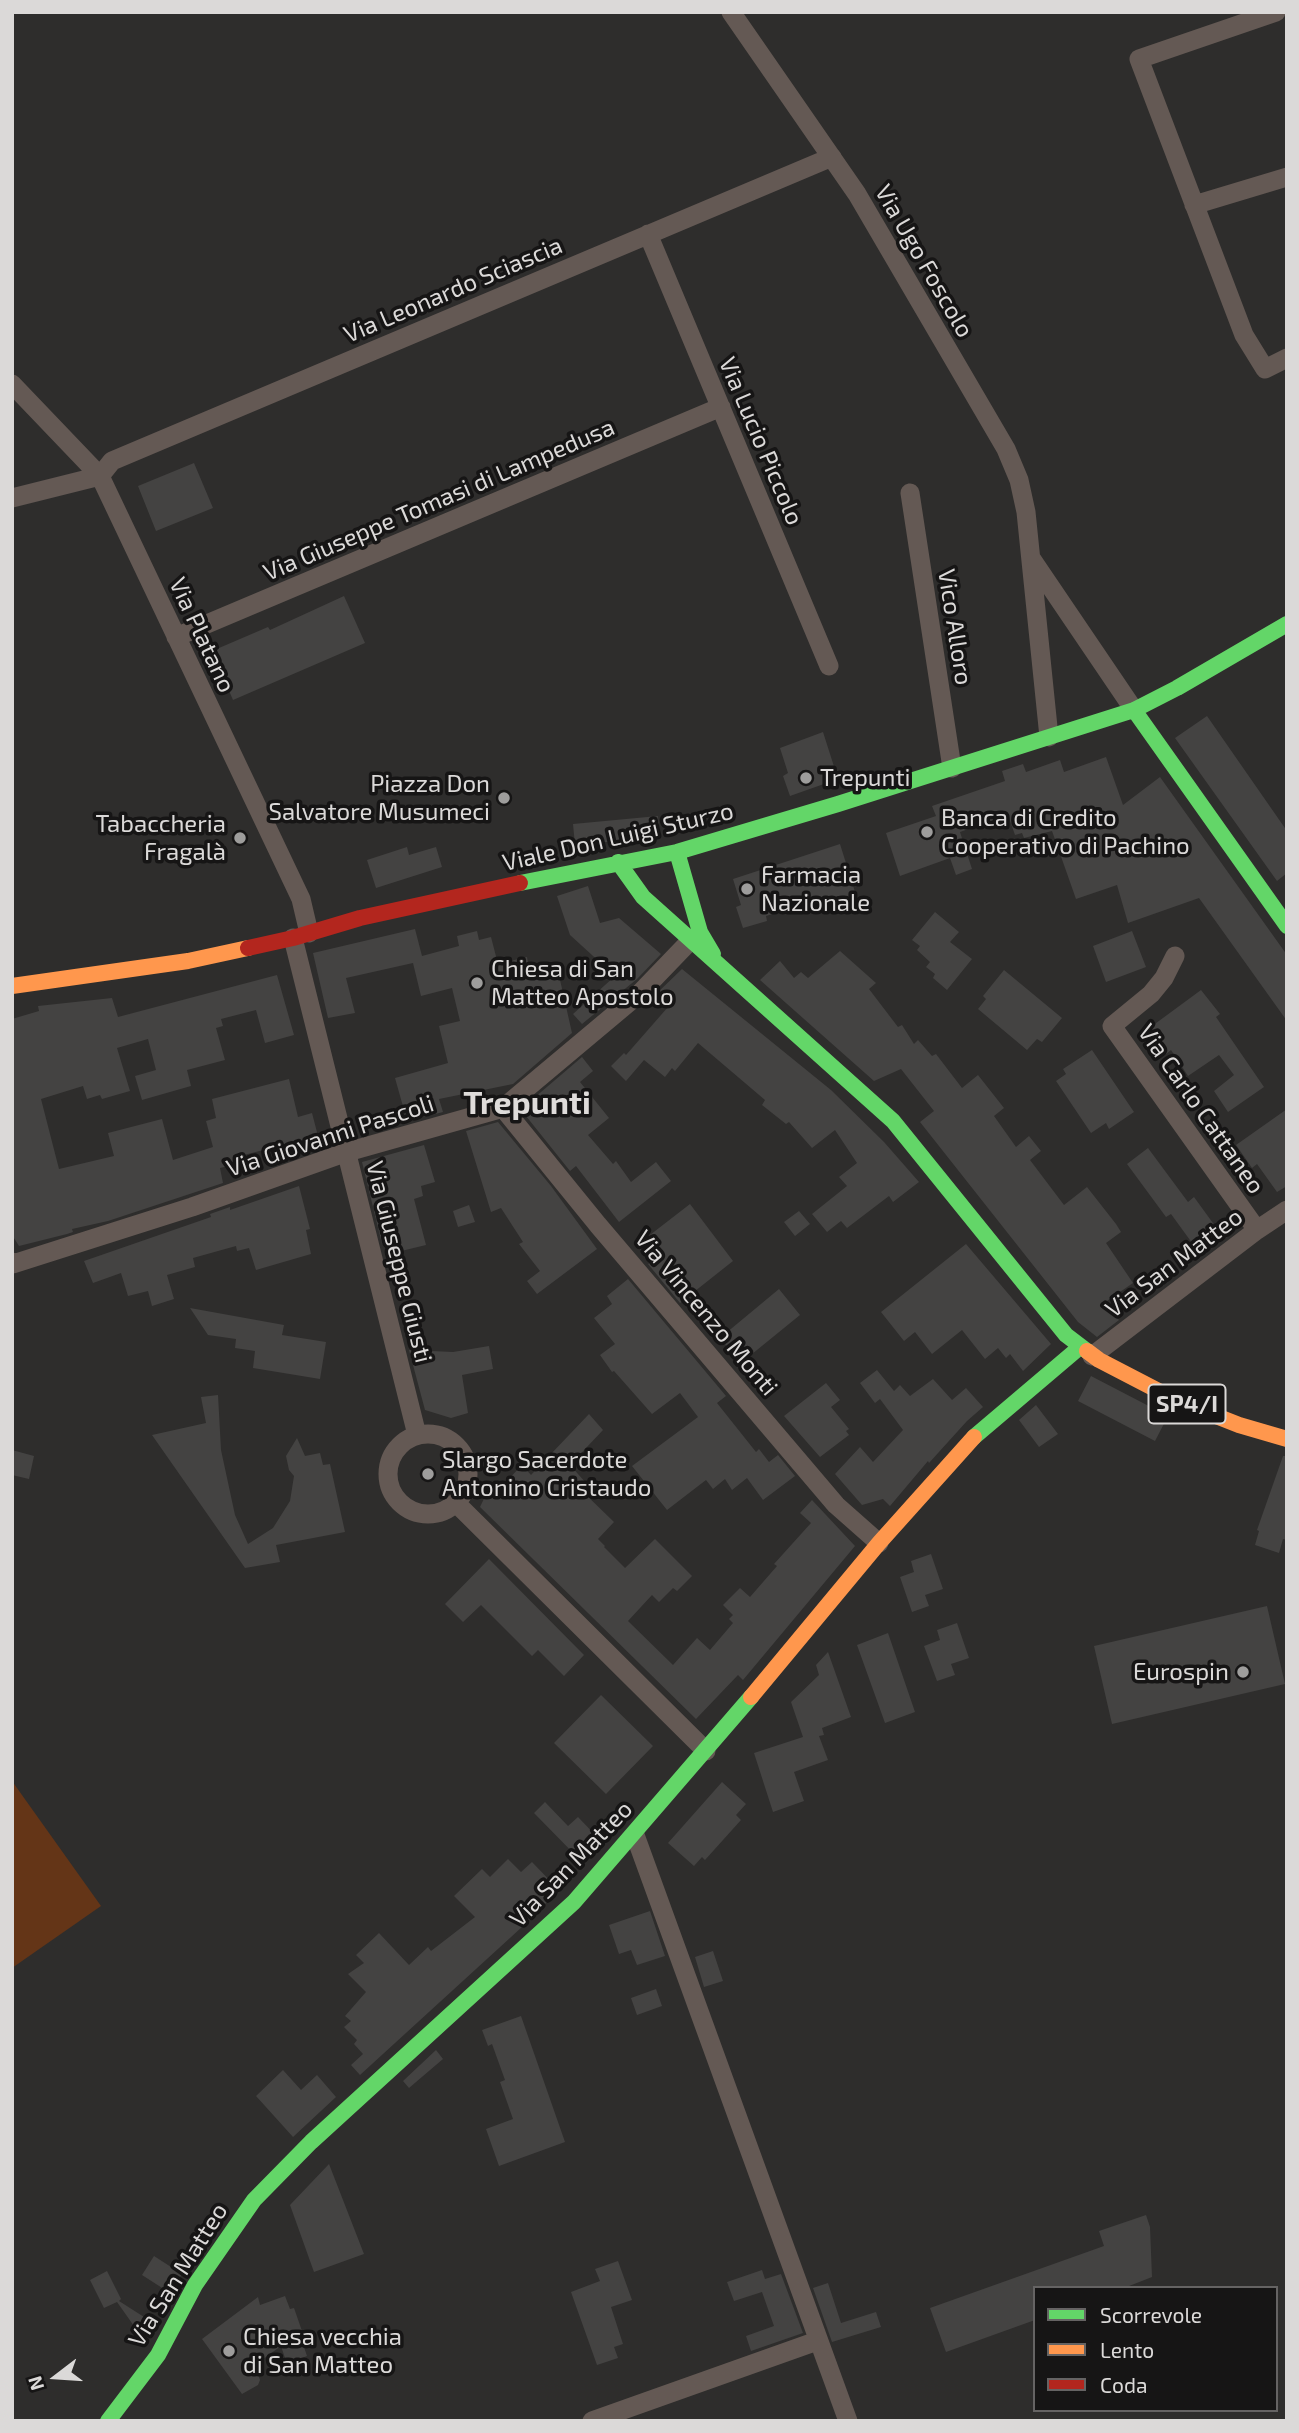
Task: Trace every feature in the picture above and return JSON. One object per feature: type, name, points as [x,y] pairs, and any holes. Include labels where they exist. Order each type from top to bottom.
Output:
[{"type":"main road","name":"Viale Don Luigi Sturzo","points":[[12,986],[188,961],[301,935],[360,918],[618,862],[677,852],[1134,710],[1287,624]]},
{"type":"main road","points":[[1134,710],[1287,926]]},
{"type":"main road","points":[[677,852],[700,932],[718,964]]},
{"type":"main road","points":[[618,862],[643,897],[892,1121],[1066,1335],[1086,1352]]},
{"type":"main road","name":"SP4/I","points":[[1086,1352],[1178,1401],[1239,1425],[1287,1439]]},
{"type":"main road","name":"Via San Matteo","points":[[108,2421],[158,2355],[195,2286],[254,2200],[310,2142],[574,1902],[635,1835],[879,1543],[979,1432],[1086,1352]]},
{"type":"street","name":"Via Ugo Foscolo","points":[[731,12],[857,194],[1006,449],[1019,480],[1024,501],[1049,737]]},
{"type":"street","points":[[1276,12],[1139,59],[1244,335],[1265,369],[1287,358]]},
{"type":"street","name":"Via Leonardo Sciascia","points":[[100,476],[112,461],[832,157]]},
{"type":"street","points":[[1194,205],[1287,177]]},
{"type":"street","name":"Via Lucio Piccolo","points":[[648,234],[829,666]]},
{"type":"street","name":"Via Platano","points":[[12,384],[100,476],[301,899],[301,935]]},
{"type":"street","name":"Via Giuseppe Tomasi di Lampedusa","points":[[176,637],[721,407]]},
{"type":"street","points":[[12,498],[100,476]]},
{"type":"street","name":"Vico Alloro","points":[[910,494],[952,768]]},
{"type":"street","points":[[1030,556],[1134,710]]},
{"type":"street","name":"Via Giuseppe Giusti","points":[[301,935],[347,1152],[417,1435]]},
{"type":"street","name":"Via Giovanni Pascoli","points":[[13,1263],[192,1207],[347,1152],[503,1108],[639,995],[690,941]]},
{"type":"street","name":"Via Carlo Cattaneo","points":[[1175,956],[1164,978],[1151,994],[1112,1026],[1257,1230]]},
{"type":"street","name":"Via Vincenzo Monti","points":[[503,1108],[836,1505],[879,1543]]},
{"type":"street","name":"Via San Matteo","points":[[1086,1352],[1287,1210]]},
{"type":"street","points":[[417,1435],[438,1435],[457,1446],[467,1464],[467,1485],[456,1503],[438,1513],[427,1515],[407,1509],[392,1494],[388,1485],[388,1463],[399,1445],[417,1435]]},
{"type":"street","points":[[456,1503],[706,1751]]},
{"type":"street","points":[[635,1835],[848,2421]]},
{"type":"street","points":[[592,2421],[817,2341]]},
{"type":"shaded area","points":[[12,1781],[101,1906],[12,1968]]},
{"type":"building","points":[[194,463],[213,508],[156,531],[138,486]]},
{"type":"building","points":[[344,596],[365,643],[233,700],[212,651],[268,627],[270,630]]},
{"type":"building","points":[[1207,716],[1287,831],[1287,873],[1277,881],[1175,738]]},
{"type":"building","points":[[823,732],[838,779],[790,796],[783,776],[788,773],[780,748]]},
{"type":"building","points":[[1106,757],[1123,805],[1160,777],[1287,955],[1287,1021],[1199,898],[1128,923],[1117,885],[1076,899],[1052,831],[1024,838],[1022,833],[1015,835],[1008,815],[960,832],[972,869],[956,875],[950,858],[900,876],[886,833],[936,816],[932,806],[1005,781],[1002,771],[1023,764],[1026,772],[1060,760],[1064,772]]},
{"type":"building","points":[[658,816],[660,837],[575,845],[573,824]]},
{"type":"building","points":[[840,844],[856,895],[811,910],[809,903],[766,916],[767,921],[743,928],[736,907],[741,905],[733,879]]},
{"type":"building","points":[[407,847],[409,855],[436,847],[442,867],[376,888],[367,860]]},
{"type":"building","points":[[588,886],[600,923],[619,918],[661,954],[637,979],[582,1024],[573,1014],[615,976],[570,935],[557,896]]},
{"type":"building","points":[[935,912],[959,932],[950,942],[972,959],[947,990],[933,978],[935,974],[926,967],[930,962],[917,950],[920,946],[912,940]]},
{"type":"building","points":[[415,929],[422,956],[459,946],[457,936],[477,931],[479,940],[491,937],[498,964],[527,957],[529,969],[556,962],[572,1033],[513,1084],[439,1099],[443,1112],[424,1117],[421,1105],[404,1110],[395,1078],[448,1063],[439,1026],[460,1021],[452,988],[421,996],[413,963],[346,978],[355,1013],[328,1018],[313,953]]},
{"type":"building","points":[[1132,931],[1146,967],[1106,982],[1093,946]]},
{"type":"building","points":[[840,951],[876,983],[869,989],[898,1027],[902,1025],[914,1044],[918,1040],[932,1056],[936,1054],[962,1088],[978,1075],[1004,1108],[994,1116],[1016,1147],[1029,1136],[1041,1151],[1030,1160],[1064,1205],[1087,1187],[1116,1224],[1121,1232],[1106,1243],[1133,1283],[1104,1303],[1119,1320],[1097,1337],[1078,1322],[920,1122],[934,1111],[901,1069],[874,1081],[760,980],[780,961],[794,978],[801,972],[808,978]]},
{"type":"building","points":[[682,969],[831,1090],[884,1142],[919,1182],[893,1202],[889,1196],[847,1228],[841,1221],[827,1232],[812,1214],[847,1186],[839,1177],[857,1163],[835,1130],[812,1148],[789,1122],[786,1124],[762,1105],[765,1100],[698,1043],[675,1071],[672,1068],[665,1077],[644,1060],[626,1081],[611,1066],[624,1053],[626,1055],[668,1007],[655,995]]},
{"type":"building","points":[[1004,970],[1062,1018],[1042,1042],[1037,1039],[1027,1050],[978,1009],[986,999],[983,996]]},
{"type":"building","points":[[277,975],[294,1035],[265,1043],[256,1010],[221,1019],[223,1026],[216,1028],[225,1060],[187,1070],[191,1086],[142,1100],[135,1076],[156,1070],[148,1039],[117,1048],[130,1091],[102,1099],[100,1095],[87,1099],[83,1086],[41,1099],[59,1169],[114,1156],[108,1133],[162,1119],[173,1160],[213,1147],[206,1121],[216,1118],[212,1099],[289,1079],[298,1117],[312,1113],[318,1136],[244,1155],[246,1162],[220,1168],[223,1183],[108,1221],[72,1229],[73,1232],[67,1234],[19,1246],[12,1235],[12,1019],[39,1011],[38,1006],[112,998],[118,1017]]},
{"type":"building","points":[[1201,990],[1220,1014],[1216,1017],[1264,1087],[1228,1112],[1214,1091],[1234,1075],[1219,1055],[1188,1076],[1171,1050],[1166,1054],[1148,1029]]},
{"type":"building","points":[[1092,1050],[1134,1112],[1109,1129],[1106,1123],[1091,1133],[1056,1081],[1066,1074],[1063,1069]]},
{"type":"building","points":[[582,1057],[593,1071],[580,1082],[609,1118],[588,1135],[613,1164],[616,1161],[631,1182],[656,1162],[671,1181],[619,1222],[576,1166],[570,1171],[522,1111]]},
{"type":"building","points":[[1287,1109],[1287,1186],[1277,1192],[1257,1164],[1252,1168],[1236,1145]]},
{"type":"building","points":[[498,1122],[551,1186],[597,1249],[537,1294],[527,1281],[540,1271],[519,1244],[523,1242],[501,1208],[491,1212],[466,1131]]},
{"type":"building","points":[[424,1145],[435,1182],[421,1186],[423,1196],[414,1199],[426,1245],[393,1253],[390,1242],[382,1244],[362,1162]]},
{"type":"building","points":[[1148,1148],[1188,1202],[1194,1197],[1218,1230],[1195,1247],[1171,1214],[1166,1217],[1127,1164]]},
{"type":"building","points":[[299,1186],[310,1229],[306,1230],[311,1254],[256,1270],[249,1248],[237,1251],[236,1246],[193,1258],[195,1267],[167,1275],[174,1299],[152,1306],[148,1291],[128,1296],[121,1273],[93,1283],[84,1261],[211,1217],[210,1214],[230,1207],[230,1210]]},
{"type":"building","points":[[690,1204],[733,1261],[680,1303],[648,1264],[650,1263],[637,1245]]},
{"type":"building","points":[[469,1205],[475,1222],[458,1227],[453,1211]]},
{"type":"building","points":[[799,1211],[810,1224],[795,1236],[784,1222]]},
{"type":"building","points":[[966,1244],[1051,1344],[1023,1371],[1010,1354],[1006,1358],[998,1348],[985,1359],[962,1330],[932,1354],[915,1332],[904,1341],[881,1312]]},
{"type":"building","points":[[628,1279],[726,1396],[717,1403],[756,1452],[759,1449],[769,1462],[778,1455],[795,1476],[763,1500],[747,1478],[732,1490],[725,1479],[713,1489],[706,1480],[667,1510],[632,1466],[698,1417],[680,1393],[652,1414],[614,1371],[612,1372],[600,1355],[615,1344],[594,1318],[612,1304],[607,1296]]},
{"type":"building","points":[[779,1289],[800,1315],[741,1363],[720,1338]]},
{"type":"building","points":[[190,1308],[284,1325],[282,1335],[326,1342],[320,1379],[253,1368],[255,1351],[235,1348],[236,1339],[208,1335]]},
{"type":"building","points":[[489,1346],[493,1369],[462,1375],[468,1413],[451,1418],[425,1410],[409,1350],[453,1352]]},
{"type":"building","points":[[877,1370],[894,1391],[900,1385],[910,1396],[933,1379],[952,1400],[966,1388],[983,1407],[929,1463],[928,1461],[890,1506],[883,1499],[862,1505],[835,1474],[860,1447],[873,1462],[903,1430],[880,1399],[875,1403],[860,1383]]},
{"type":"building","points":[[1091,1376],[1168,1416],[1155,1441],[1078,1401]]},
{"type":"building","points":[[826,1383],[840,1400],[831,1407],[849,1429],[846,1431],[849,1435],[820,1457],[784,1416]]},
{"type":"building","points":[[218,1395],[221,1450],[235,1515],[248,1544],[273,1528],[290,1501],[294,1476],[289,1470],[286,1456],[297,1438],[305,1456],[320,1453],[323,1465],[330,1464],[345,1532],[276,1545],[280,1562],[245,1568],[152,1435],[206,1423],[201,1397]]},
{"type":"building","points":[[1036,1405],[1058,1434],[1039,1447],[1019,1420]]},
{"type":"building","points":[[589,1414],[603,1430],[570,1465],[586,1483],[580,1489],[614,1522],[598,1539],[625,1568],[655,1539],[692,1576],[677,1591],[673,1588],[659,1602],[652,1595],[628,1621],[673,1665],[697,1638],[710,1650],[733,1623],[729,1619],[733,1615],[723,1605],[740,1588],[750,1597],[777,1566],[774,1564],[811,1523],[800,1513],[812,1500],[855,1546],[743,1680],[738,1675],[696,1719],[480,1507],[491,1484],[502,1486],[522,1465],[531,1475]]},
{"type":"building","points":[[12,1450],[34,1456],[29,1479],[12,1475]]},
{"type":"building","points":[[1283,1456],[1287,1456],[1287,1540],[1283,1539],[1279,1553],[1255,1545],[1259,1531],[1257,1530]]},
{"type":"building","points":[[931,1554],[943,1589],[925,1595],[929,1606],[912,1612],[900,1577],[914,1572],[911,1561]]},
{"type":"building","points":[[489,1559],[584,1655],[564,1676],[538,1650],[532,1656],[481,1605],[463,1622],[445,1604]]},
{"type":"building","points":[[1267,1606],[1285,1684],[1112,1724],[1094,1646]]},
{"type":"building","points":[[957,1623],[969,1658],[951,1664],[955,1675],[937,1681],[924,1646],[940,1640],[937,1630]]},
{"type":"building","points":[[888,1633],[915,1712],[885,1723],[857,1645]]},
{"type":"building","points":[[828,1652],[851,1717],[822,1728],[824,1735],[819,1736],[828,1760],[794,1772],[804,1801],[773,1812],[754,1753],[803,1737],[791,1702],[819,1675],[816,1665]]},
{"type":"building","points":[[601,1695],[653,1746],[606,1794],[554,1743]]},
{"type":"building","points":[[722,1782],[746,1804],[736,1815],[741,1820],[705,1860],[702,1857],[694,1866],[668,1843]]},
{"type":"building","points":[[545,1802],[568,1826],[578,1817],[602,1842],[582,1862],[534,1813]]},
{"type":"building","points":[[508,1859],[521,1872],[532,1862],[559,1890],[360,2075],[351,2065],[363,2054],[354,2044],[357,2040],[344,2027],[351,2021],[345,2016],[366,1992],[348,1974],[364,1963],[356,1955],[379,1933],[409,1965],[428,1947],[431,1951],[475,1917],[454,1896],[482,1869],[490,1877]]},
{"type":"building","points":[[650,1911],[665,1956],[637,1965],[631,1950],[619,1954],[609,1925]]},
{"type":"building","points":[[713,1951],[723,1981],[704,1987],[695,1957]]},
{"type":"building","points":[[656,1989],[662,2006],[637,2015],[631,1998]]},
{"type":"building","points":[[521,2016],[565,2142],[499,2166],[486,2129],[513,2119],[500,2082],[505,2080],[492,2044],[488,2046],[482,2030]]},
{"type":"building","points":[[436,2050],[443,2059],[409,2088],[403,2081]]},
{"type":"building","points":[[283,2070],[301,2090],[317,2075],[336,2097],[293,2137],[256,2096]]},
{"type":"building","points":[[329,2164],[364,2254],[314,2272],[290,2205]]},
{"type":"building","points":[[1146,2215],[1150,2227],[1152,2277],[1129,2286],[1033,2286],[1033,2321],[946,2352],[930,2308],[1104,2246],[1099,2231]]},
{"type":"building","points":[[154,2256],[182,2274],[170,2293],[142,2275]]},
{"type":"building","points":[[618,2261],[632,2300],[611,2307],[623,2344],[614,2347],[618,2358],[597,2365],[571,2292],[600,2281],[595,2269]]},
{"type":"building","points":[[762,2270],[765,2279],[781,2274],[803,2333],[751,2351],[746,2336],[774,2326],[762,2292],[734,2301],[727,2282]]},
{"type":"building","points":[[107,2271],[121,2299],[119,2301],[155,2324],[146,2343],[117,2302],[104,2308],[90,2280]]},
{"type":"building","points":[[828,2283],[841,2323],[876,2312],[881,2327],[832,2342],[813,2288]]},
{"type":"building","points":[[285,2296],[290,2309],[294,2308],[307,2356],[287,2364],[281,2346],[255,2365],[260,2380],[258,2385],[242,2394],[202,2339],[258,2297],[260,2305]]},
{"type":"traffic: fast","points":[[520,883],[677,852],[1134,710],[1287,624]]},
{"type":"traffic: fast","points":[[1134,710],[1287,926]]},
{"type":"traffic: fast","points":[[677,852],[700,932],[713,954]]},
{"type":"traffic: fast","points":[[618,862],[643,897],[893,1121],[1066,1335],[1087,1351]]},
{"type":"traffic: fast","points":[[974,1437],[1080,1347]]},
{"type":"traffic: fast","points":[[108,2421],[158,2355],[195,2285],[254,2200],[311,2142],[574,1902],[751,1697]]},
{"type":"traffic: slow","points":[[12,986],[188,961],[248,948]]},
{"type":"traffic: slow","points":[[1087,1351],[1099,1360],[1178,1401],[1239,1425],[1287,1439]]},
{"type":"traffic: slow","points":[[751,1697],[879,1543],[974,1437]]},
{"type":"traffic: jam","points":[[248,948],[360,918],[520,883]]},
{"type":"place","name":"Trepunti","points":[[806,778]]},
{"type":"place","name":"Piazza Don Salvatore Musumeci","points":[[504,798]]},
{"type":"place","name":"Banca di Credito Cooperativo di Pachino","points":[[927,832]]},
{"type":"place","name":"Tabaccheria Fragalà","points":[[240,838]]},
{"type":"place","name":"Farmacia Nazionale","points":[[747,889]]},
{"type":"place","name":"Chiesa di San Matteo Apostolo","points":[[477,983]]},
{"type":"place","name":"Slargo Sacerdote Antonino Cristaudo","points":[[428,1474]]},
{"type":"place","name":"Eurospin","points":[[1243,1672]]},
{"type":"place","name":"Chiesa vecchia di San Matteo","points":[[229,2351]]},
{"type":"district","name":"Trepunti","points":[[527,1103]]}]
